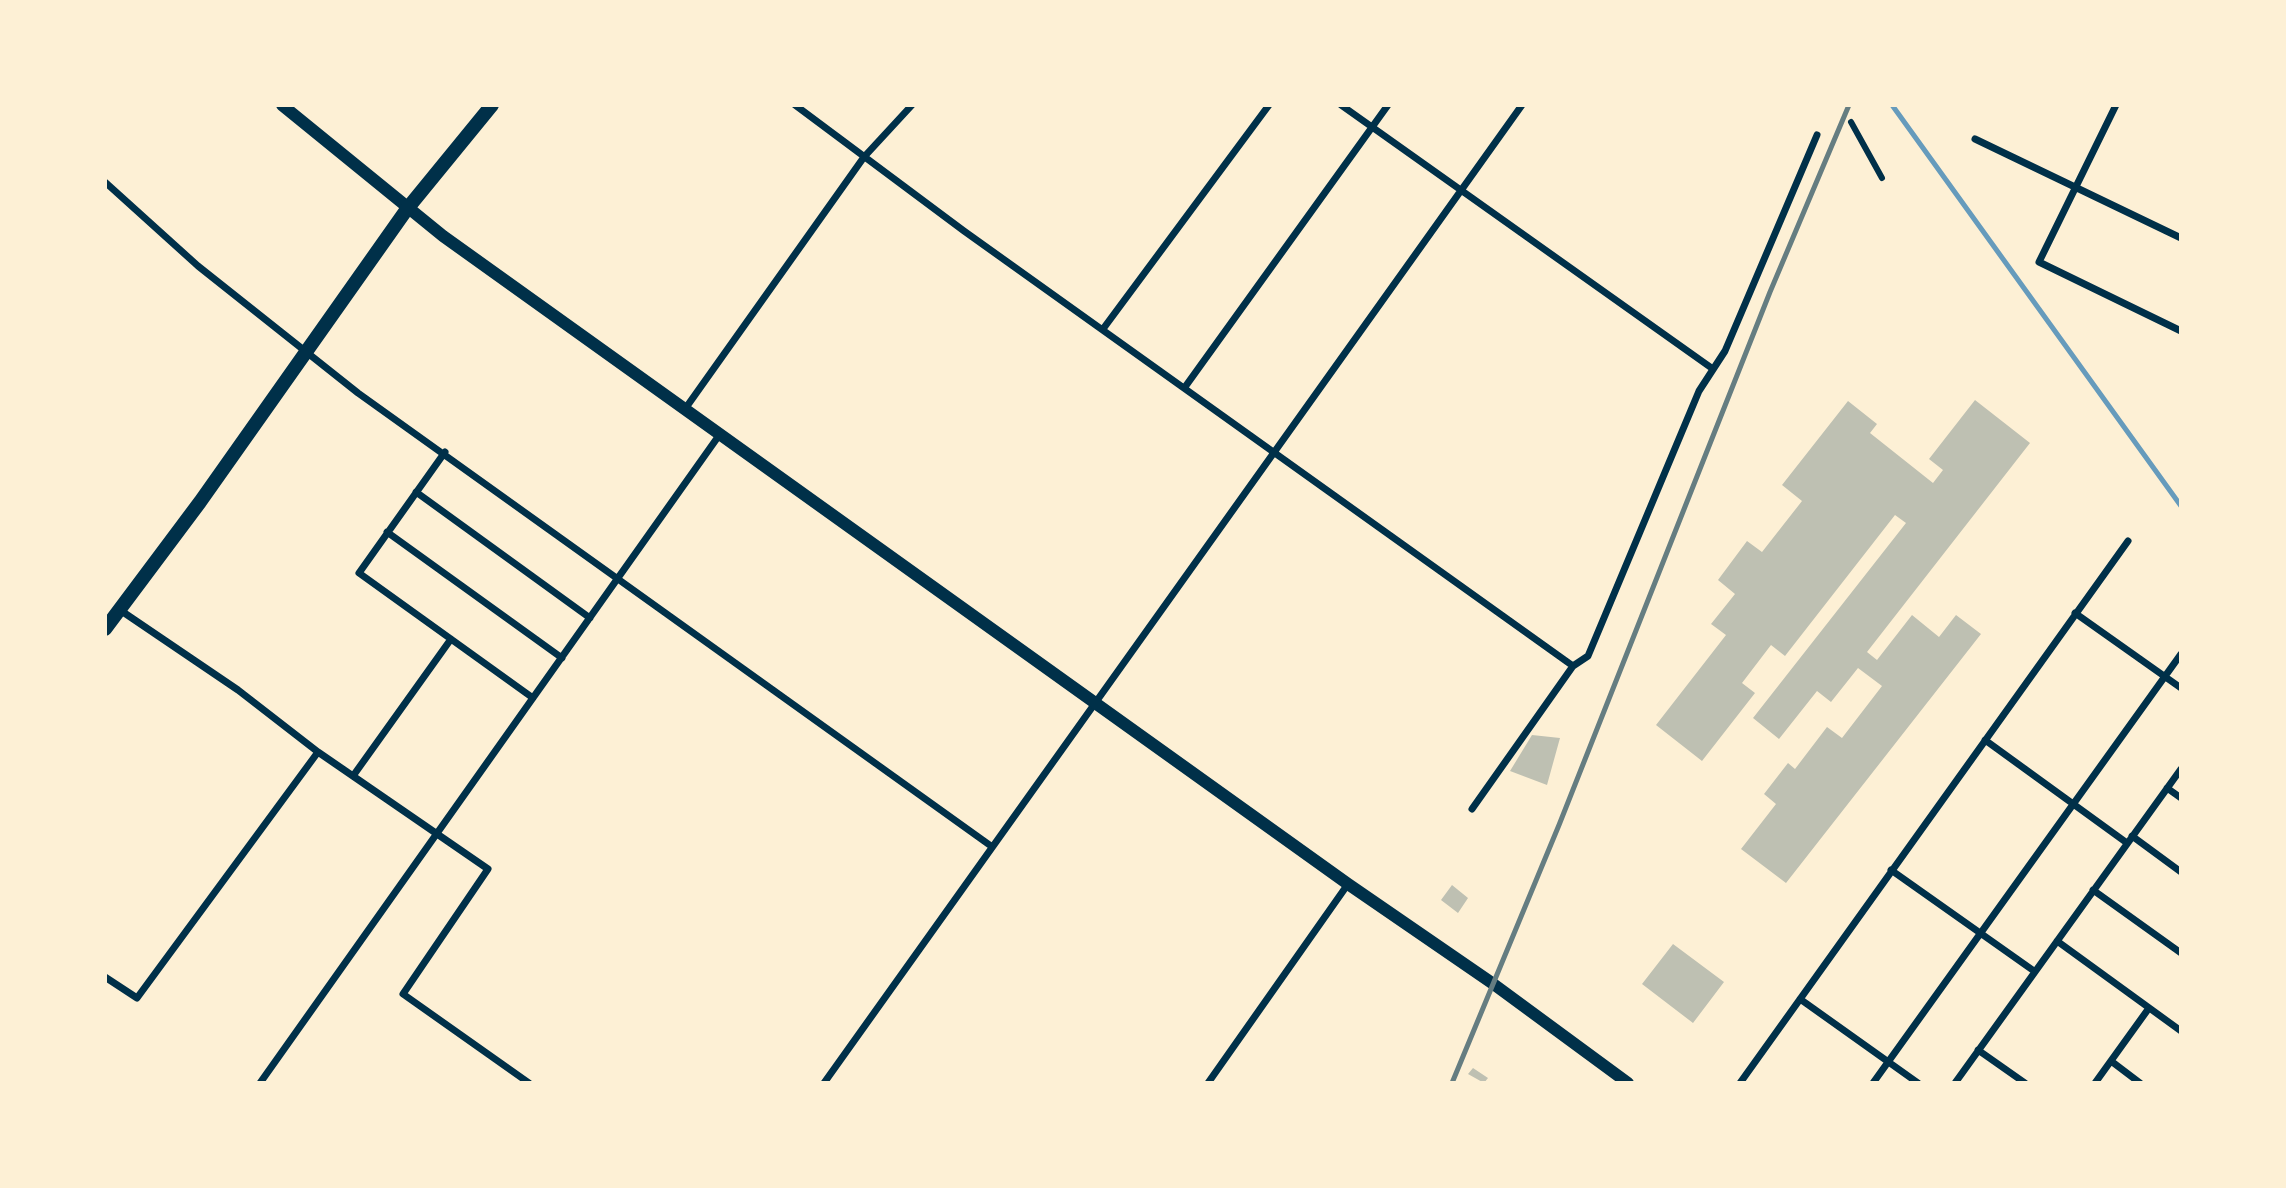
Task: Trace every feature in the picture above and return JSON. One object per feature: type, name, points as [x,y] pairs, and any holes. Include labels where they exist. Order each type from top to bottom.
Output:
[{"type":"main road","points":[[282,105],[407,209],[1348,884],[1492,983],[1628,1083]]},
{"type":"main road","points":[[105,629],[407,209],[492,105]]},
{"type":"street","points":[[795,105],[863,157],[1573,666]]},
{"type":"street","points":[[1103,328],[1269,105]]},
{"type":"street","points":[[1341,105],[1713,369]]},
{"type":"street","points":[[1185,387],[1388,105]]},
{"type":"street","points":[[824,1083],[1522,105]]},
{"type":"street","points":[[2116,105],[2039,262],[2181,331]]},
{"type":"street","points":[[685,409],[863,157],[911,106]]},
{"type":"street","points":[[1851,122],[1882,178]]},
{"type":"street","points":[[1472,809],[1573,666],[1588,656],[1699,391],[1725,351],[1817,135]]},
{"type":"street","points":[[1975,139],[2181,239]]},
{"type":"street","points":[[105,182],[198,266],[358,393],[445,452],[992,846]]},
{"type":"street","points":[[260,1083],[720,434]]},
{"type":"street","points":[[445,452],[359,573],[533,698]]},
{"type":"street","points":[[416,492],[590,618]]},
{"type":"street","points":[[387,532],[562,658]]},
{"type":"street","points":[[1740,1083],[2128,541]]},
{"type":"street","points":[[120,610],[238,690],[318,752],[488,869],[403,994],[529,1083]]},
{"type":"street","points":[[2076,613],[2181,688]]},
{"type":"street","points":[[353,776],[451,639]]},
{"type":"street","points":[[1873,1083],[2181,654]]},
{"type":"street","points":[[1985,740],[2073,804],[2181,872]]},
{"type":"street","points":[[105,977],[136,998],[318,752]]},
{"type":"street","points":[[1955,1083],[2181,769]]},
{"type":"street","points":[[2167,788],[2181,798]]},
{"type":"street","points":[[1891,870],[2035,971]]},
{"type":"street","points":[[1209,1083],[1348,884]]},
{"type":"street","points":[[2093,890],[2181,953]]},
{"type":"street","points":[[2057,941],[2181,1031]]},
{"type":"street","points":[[1800,999],[1918,1083]]},
{"type":"street","points":[[2095,1083],[2149,1008]]},
{"type":"street","points":[[1978,1050],[2025,1083]]},
{"type":"street","points":[[2111,1061],[2140,1083]]},
{"type":"building","points":[[1975,400],[2030,443],[1867,652],[1877,660],[1912,615],[1939,637],[1956,615],[1981,634],[1786,883],[1741,849],[1776,804],[1764,794],[1788,763],[1795,769],[1827,727],[1842,738],[1882,686],[1858,668],[1831,702],[1817,691],[1779,739],[1753,718],[1906,523],[1895,515],[1785,656],[1771,645],[1742,683],[1755,693],[1702,761],[1656,725],[1726,635],[1711,624],[1735,594],[1718,580],[1747,541],[1762,552],[1802,501],[1782,485],[1848,401],[1877,424],[1870,433],[1933,483],[1943,470],[1929,459]]},
{"type":"building","points":[[1532,735],[1560,738],[1547,785],[1510,771]]},
{"type":"building","points":[[1452,885],[1468,898],[1458,913],[1441,900]]},
{"type":"building","points":[[1673,944],[1724,982],[1693,1023],[1642,984]]},
{"type":"building","points":[[1473,1068],[1488,1078],[1484,1083],[1468,1074]]},
{"type":"waterway","points":[[1892,105],[2181,506]]},
{"type":"railway","points":[[1452,1083],[1559,825],[1770,292],[1849,105]]}]
